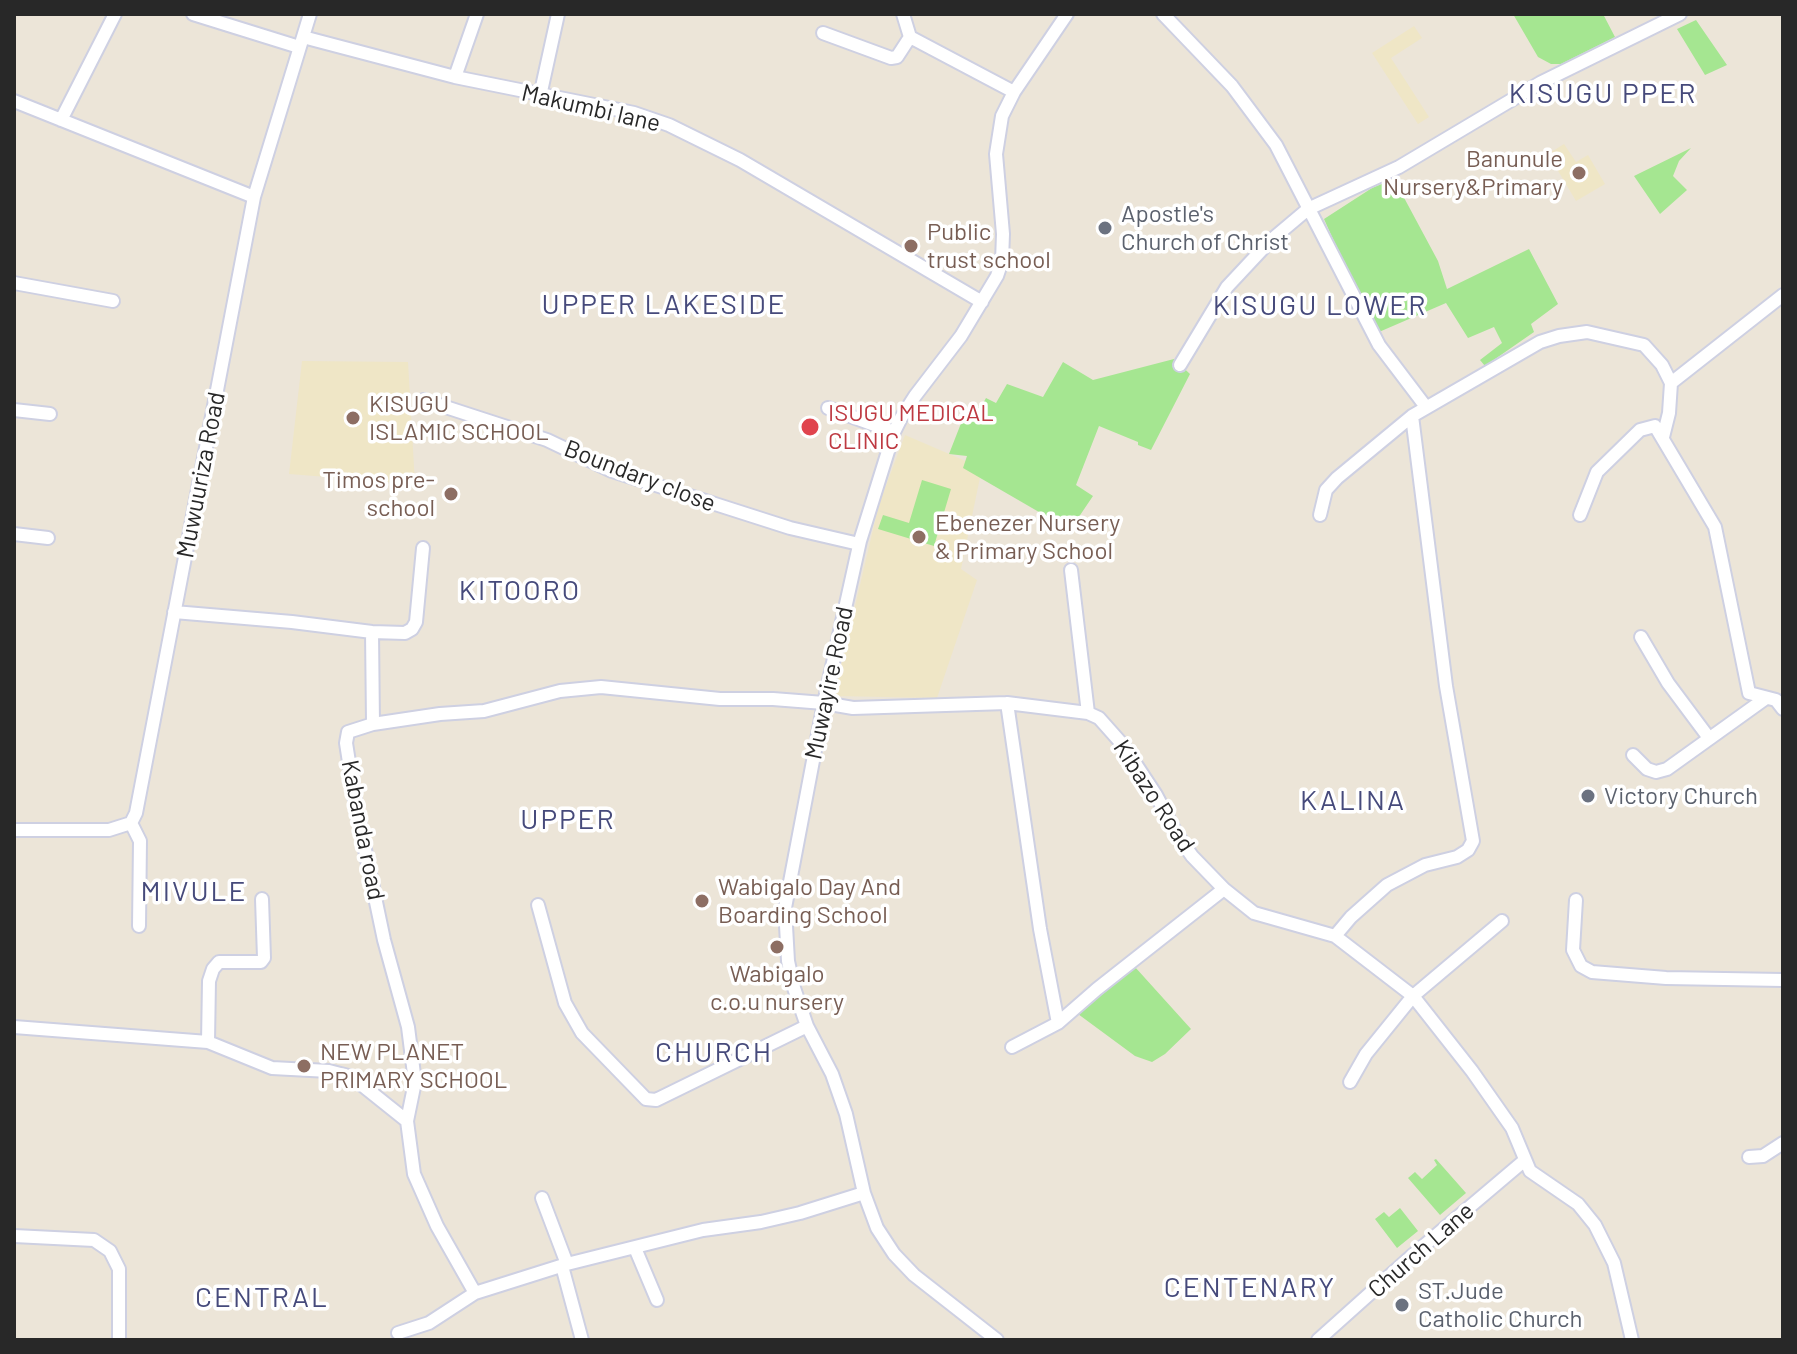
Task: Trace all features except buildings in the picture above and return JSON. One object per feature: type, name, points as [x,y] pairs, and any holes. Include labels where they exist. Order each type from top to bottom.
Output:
[{"type":"street","points":[[61,120],[115,14]]},
{"type":"street","name":"Makumbi lane","points":[[193,14],[455,77],[634,113],[669,125],[740,160],[982,302]]},
{"type":"street","name":"Muwuuriza Road","points":[[131,823],[136,813],[254,197],[310,14]]},
{"type":"street","points":[[455,77],[477,14]]},
{"type":"street","points":[[540,96],[558,14]]},
{"type":"street","points":[[903,14],[910,37],[1014,92]]},
{"type":"street","name":"Muwayire Road","points":[[997,1340],[914,1275],[894,1254],[877,1228],[864,1193],[846,1114],[832,1074],[807,1026],[788,961],[785,908],[824,703],[859,544],[894,432],[915,396],[947,356],[994,284],[1002,261],[997,140],[1002,116],[1014,92],[1067,14]]},
{"type":"street","points":[[1163,14],[1232,86],[1276,145],[1379,345],[1426,407]]},
{"type":"street","points":[[1180,365],[1227,287],[1270,241],[1308,209],[1399,167],[1540,83],[1680,14]]},
{"type":"street","points":[[823,33],[891,58],[897,57],[910,37]]},
{"type":"street","points":[[14,101],[254,197]]},
{"type":"street","points":[[14,283],[113,301]]},
{"type":"street","points":[[1671,383],[1783,295]]},
{"type":"street","points":[[1320,515],[1322,500],[1331,484],[1412,416],[1540,342],[1574,333],[1587,332],[1644,345],[1662,365],[1671,383],[1669,413],[1663,437]]},
{"type":"street","name":"Boundary close","points":[[424,400],[547,440],[612,471],[790,528],[859,544]]},
{"type":"street","points":[[828,408],[894,432]]},
{"type":"street","points":[[14,410],[50,414]]},
{"type":"street","points":[[1335,936],[1387,885],[1425,865],[1457,857],[1468,850],[1473,841],[1446,686],[1412,416]]},
{"type":"street","points":[[1580,515],[1597,472],[1640,430],[1655,426],[1715,527],[1746,686],[1753,695],[1776,700],[1783,709]]},
{"type":"street","points":[[14,534],[48,538]]},
{"type":"street","points":[[174,612],[405,633],[416,622],[423,548]]},
{"type":"street","points":[[824,703],[853,708],[1007,703],[1088,713],[1071,570]]},
{"type":"street","points":[[372,632],[373,724]]},
{"type":"street","points":[[1641,637],[1668,683],[1709,738]]},
{"type":"street","name":"Kabanda road","points":[[475,1293],[437,1226],[414,1174],[407,1121],[415,1082],[408,1027],[384,940],[356,807],[346,743],[348,732],[373,724],[484,711],[560,691],[601,687],[720,699],[824,703]]},
{"type":"street","points":[[1633,755],[1647,769],[1656,772],[1667,769],[1766,698]]},
{"type":"street","points":[[1007,703],[1040,929],[1058,1023]]},
{"type":"street","name":"Kibazo Road","points":[[1088,713],[1099,718],[1123,745],[1192,856],[1224,889],[1254,913],[1335,936],[1413,996],[1512,1128],[1530,1171],[1578,1204],[1605,1242],[1614,1263],[1632,1340]]},
{"type":"street","points":[[14,830],[109,830],[131,823],[140,841],[139,926]]},
{"type":"street","points":[[1012,1047],[1058,1023],[1224,889]]},
{"type":"street","points":[[208,1042],[209,981],[213,969],[219,962],[261,962],[264,958],[262,899]]},
{"type":"street","points":[[1576,900],[1573,950],[1581,966],[1592,972],[1666,978],[1783,980]]},
{"type":"street","points":[[538,905],[565,1003],[582,1033],[646,1099],[656,1100],[807,1026]]},
{"type":"street","points":[[1350,1082],[1366,1054],[1413,996],[1502,921]]},
{"type":"street","points":[[14,1027],[208,1042],[272,1068],[329,1071],[352,1077],[407,1121]]},
{"type":"street","points":[[1749,1157],[1763,1156],[1783,1143]]},
{"type":"street","name":"Church Lane","points":[[1318,1340],[1525,1160]]},
{"type":"street","points":[[398,1333],[429,1323],[475,1293],[564,1265],[703,1230],[800,1213],[864,1193]]},
{"type":"street","points":[[542,1198],[564,1265],[582,1340]]},
{"type":"street","points":[[14,1236],[94,1240],[110,1251],[119,1269],[119,1340]]},
{"type":"street","points":[[635,1248],[657,1300]]},
{"type":"shaded area","points":[[1414,26],[1422,38],[1391,58],[1429,117],[1418,124],[1372,53]]},
{"type":"shaded area","name":"Banunule Nursery&Primary","points":[[1564,144],[1576,162],[1588,155],[1605,184],[1576,201],[1548,154]]},
{"type":"shaded area","name":"KISUGU ISLAMIC SCHOOL","points":[[302,361],[408,362],[415,484],[289,474]]},
{"type":"shaded area","name":"Ebenezer Nursery & Primary School","points":[[905,435],[982,468],[961,569],[977,580],[937,698],[834,696],[879,504]]},
{"type":"green space","points":[[1513,14],[1603,14],[1615,37],[1561,64],[1551,64],[1538,57]]},
{"type":"green space","points":[[1696,20],[1727,65],[1705,75],[1677,29]]},
{"type":"green space","points":[[1691,148],[1679,161],[1673,176],[1687,190],[1660,214],[1634,176]]},
{"type":"green space","points":[[1394,179],[1438,261],[1447,289],[1529,249],[1558,304],[1531,324],[1534,332],[1485,366],[1480,360],[1502,343],[1494,327],[1468,338],[1446,303],[1379,332],[1365,311],[1324,219],[1372,188]]},
{"type":"green space","points":[[1174,359],[1190,374],[1151,450],[1099,426],[1076,485],[1093,496],[1070,530],[963,468],[967,456],[949,454],[967,408],[981,407],[986,398],[996,403],[1007,384],[1043,397],[1063,362],[1093,380]]},
{"type":"green space","points":[[922,480],[951,489],[934,546],[878,529],[883,515],[909,523]]},
{"type":"green space","points":[[1135,967],[1191,1029],[1152,1062],[1135,1056],[1078,1014]]},
{"type":"green space","points":[[1436,1159],[1466,1193],[1440,1215],[1408,1178],[1415,1172],[1422,1179],[1437,1165]]},
{"type":"green space","points":[[1400,1208],[1418,1231],[1397,1248],[1375,1219],[1384,1212],[1389,1217]]},
{"type":"place","name":"Banunule Nursery&Primary","points":[[1579,173]]},
{"type":"place","name":"Apostle's Church of Christ","points":[[1105,228]]},
{"type":"place","name":"Public trust school","points":[[911,246]]},
{"type":"place","name":"KISUGU ISLAMIC SCHOOL","points":[[353,418]]},
{"type":"place","name":"ISUGU MEDICAL CLINIC","points":[[810,427]]},
{"type":"place","name":"Timos pre- school","points":[[451,494]]},
{"type":"place","name":"Ebenezer Nursery & Primary School","points":[[919,537]]},
{"type":"place","name":"Victory Church","points":[[1588,796]]},
{"type":"place","name":"Wabigalo Day And Boarding School","points":[[702,901]]},
{"type":"place","name":"Wabigalo c.o.u nursery","points":[[777,947]]},
{"type":"place","name":"NEW PLANET PRIMARY SCHOOL","points":[[304,1066]]},
{"type":"place","name":"ST.Jude Catholic Church","points":[[1402,1305]]},
{"type":"district","name":"KISUGU PPER","points":[[1603,94]]},
{"type":"district","name":"UPPER LAKESIDE","points":[[664,305]]},
{"type":"district","name":"KISUGU LOWER","points":[[1320,306]]},
{"type":"district","name":"KITOORO","points":[[520,591]]},
{"type":"district","name":"KALINA","points":[[1353,801]]},
{"type":"district","name":"UPPER","points":[[568,820]]},
{"type":"district","name":"MIVULE","points":[[194,892]]},
{"type":"district","name":"CHURCH","points":[[714,1053]]},
{"type":"district","name":"CENTENARY","points":[[1250,1288]]},
{"type":"district","name":"CENTRAL","points":[[262,1298]]}]
